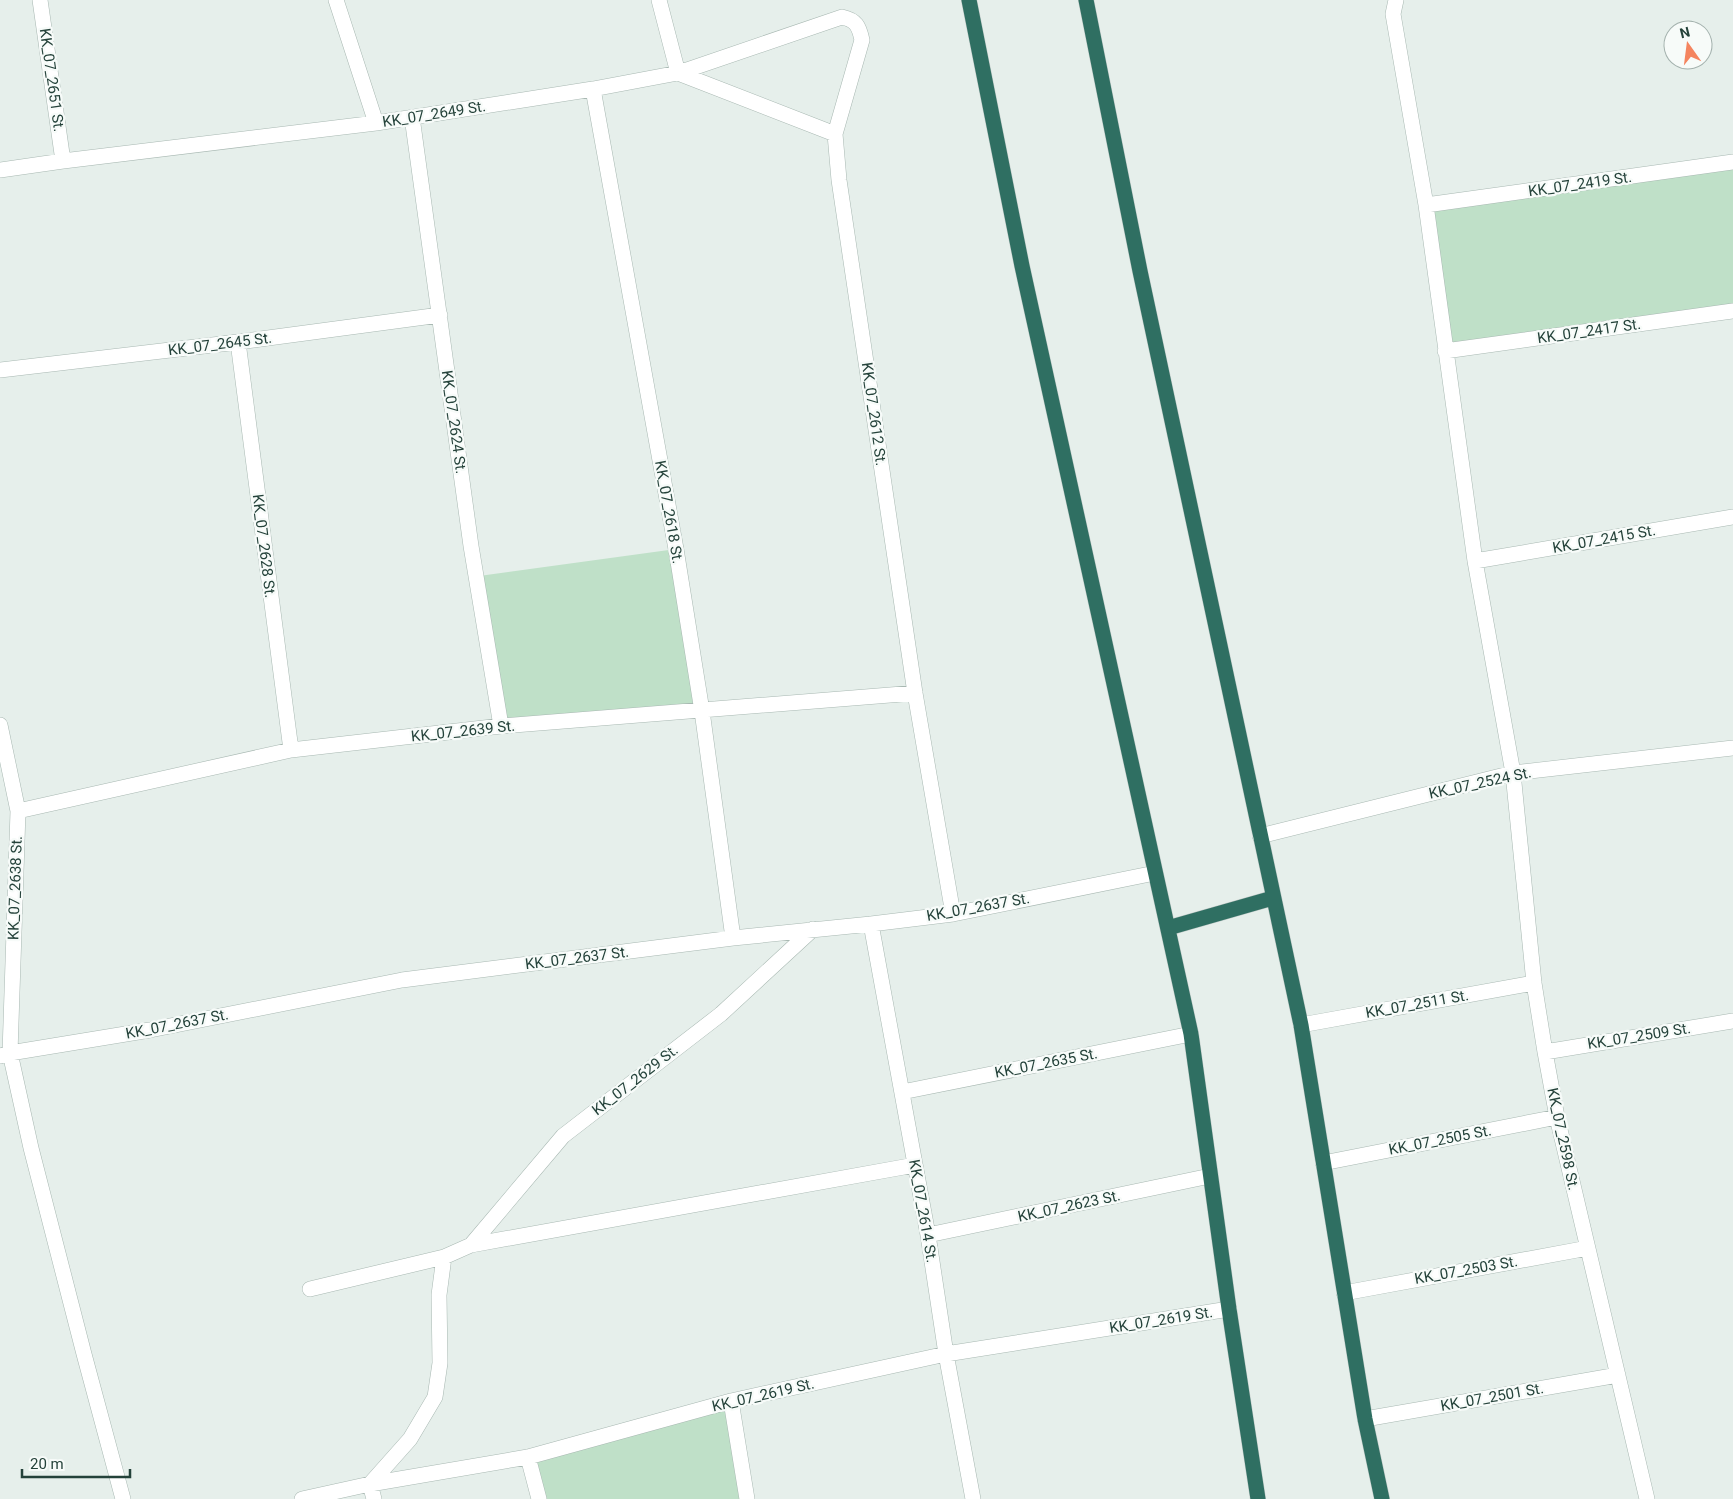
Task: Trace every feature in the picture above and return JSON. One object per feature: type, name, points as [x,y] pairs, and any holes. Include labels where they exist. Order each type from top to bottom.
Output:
[{"type":"highway","points":[[969,0],[1022,266],[1191,1034],[1228,1309],[1258,1499]]},
{"type":"highway","points":[[1086,0],[1140,271],[1301,1026],[1365,1419],[1382,1499]]},
{"type":"highway","points":[[1168,928],[1273,898]]},
{"type":"street","name":"KK_07_2651 St.","points":[[40,0],[63,161]]},
{"type":"street","points":[[336,0],[376,123]]},
{"type":"street","points":[[659,0],[678,73],[835,134]]},
{"type":"street","name":"KK_07_2598 St.","points":[[1396,0],[1393,14],[1426,206],[1475,561],[1513,773],[1534,983],[1545,1052],[1557,1117],[1647,1499]]},
{"type":"street","name":"KK_07_2649 St.","points":[[0,170],[376,123],[594,89],[678,73],[842,17],[851,19],[856,24]]},
{"type":"street","name":"KK_07_2612 St.","points":[[856,24],[862,40],[835,134],[841,190],[915,694],[953,914]]},
{"type":"street","name":"KK_07_2618 St.","points":[[594,89],[670,512],[702,711],[733,938]]},
{"type":"street","name":"KK_07_2624 St.","points":[[412,117],[471,546],[501,726]]},
{"type":"street","name":"KK_07_2419 St.","points":[[1426,206],[1733,162]]},
{"type":"street","name":"KK_07_2417 St.","points":[[1445,351],[1733,311]]},
{"type":"street","name":"KK_07_2645 St.","points":[[0,370],[440,316]]},
{"type":"street","name":"KK_07_2628 St.","points":[[238,342],[291,750]]},
{"type":"street","name":"KK_07_2415 St.","points":[[1475,561],[1733,517]]},
{"type":"street","name":"KK_07_2639 St.","points":[[18,811],[291,750],[501,726],[915,694]]},
{"type":"street","name":"KK_07_2638 St.","points":[[0,725],[18,811],[5,1054],[123,1499]]},
{"type":"street","name":"KK_07_2524 St.","points":[[1260,836],[1513,773],[1733,748]]},
{"type":"street","name":"KK_07_2637 St.","points":[[5,1054],[150,1030],[402,980],[733,938],[953,914],[1156,874]]},
{"type":"street","name":"KK_07_2614 St.","points":[[871,924],[928,1235],[946,1354],[972,1499]]},
{"type":"street","name":"KK_07_2629 St.","points":[[471,1245],[563,1136],[721,1014],[813,929]]},
{"type":"street","name":"KK_07_2511 St.","points":[[1301,1026],[1534,983]]},
{"type":"street","name":"KK_07_2509 St.","points":[[1545,1052],[1733,1021]]},
{"type":"street","name":"KK_07_2635 St.","points":[[902,1092],[1191,1034]]},
{"type":"street","name":"KK_07_2505 St.","points":[[1323,1163],[1557,1117]]},
{"type":"street","points":[[310,1289],[444,1257],[471,1245],[915,1165]]},
{"type":"street","name":"KK_07_2623 St.","points":[[928,1235],[1210,1176]]},
{"type":"street","name":"KK_07_2503 St.","points":[[1344,1293],[1588,1248]]},
{"type":"street","points":[[374,1499],[370,1484],[410,1440],[435,1397],[440,1363],[439,1295],[444,1257]]},
{"type":"street","name":"KK_07_2619 St.","points":[[302,1499],[370,1484],[528,1457],[731,1401],[946,1354],[1228,1309]]},
{"type":"street","name":"KK_07_2501 St.","points":[[1365,1419],[1618,1375]]},
{"type":"street","points":[[731,1401],[747,1499]]},
{"type":"street","points":[[528,1457],[540,1499]]},
{"type":"green space","points":[[1733,157],[1733,314],[1444,349],[1425,199]]},
{"type":"green space","points":[[676,549],[702,711],[501,726],[479,576]]},
{"type":"green space","points":[[731,1401],[747,1499],[539,1499],[528,1457]]}]
